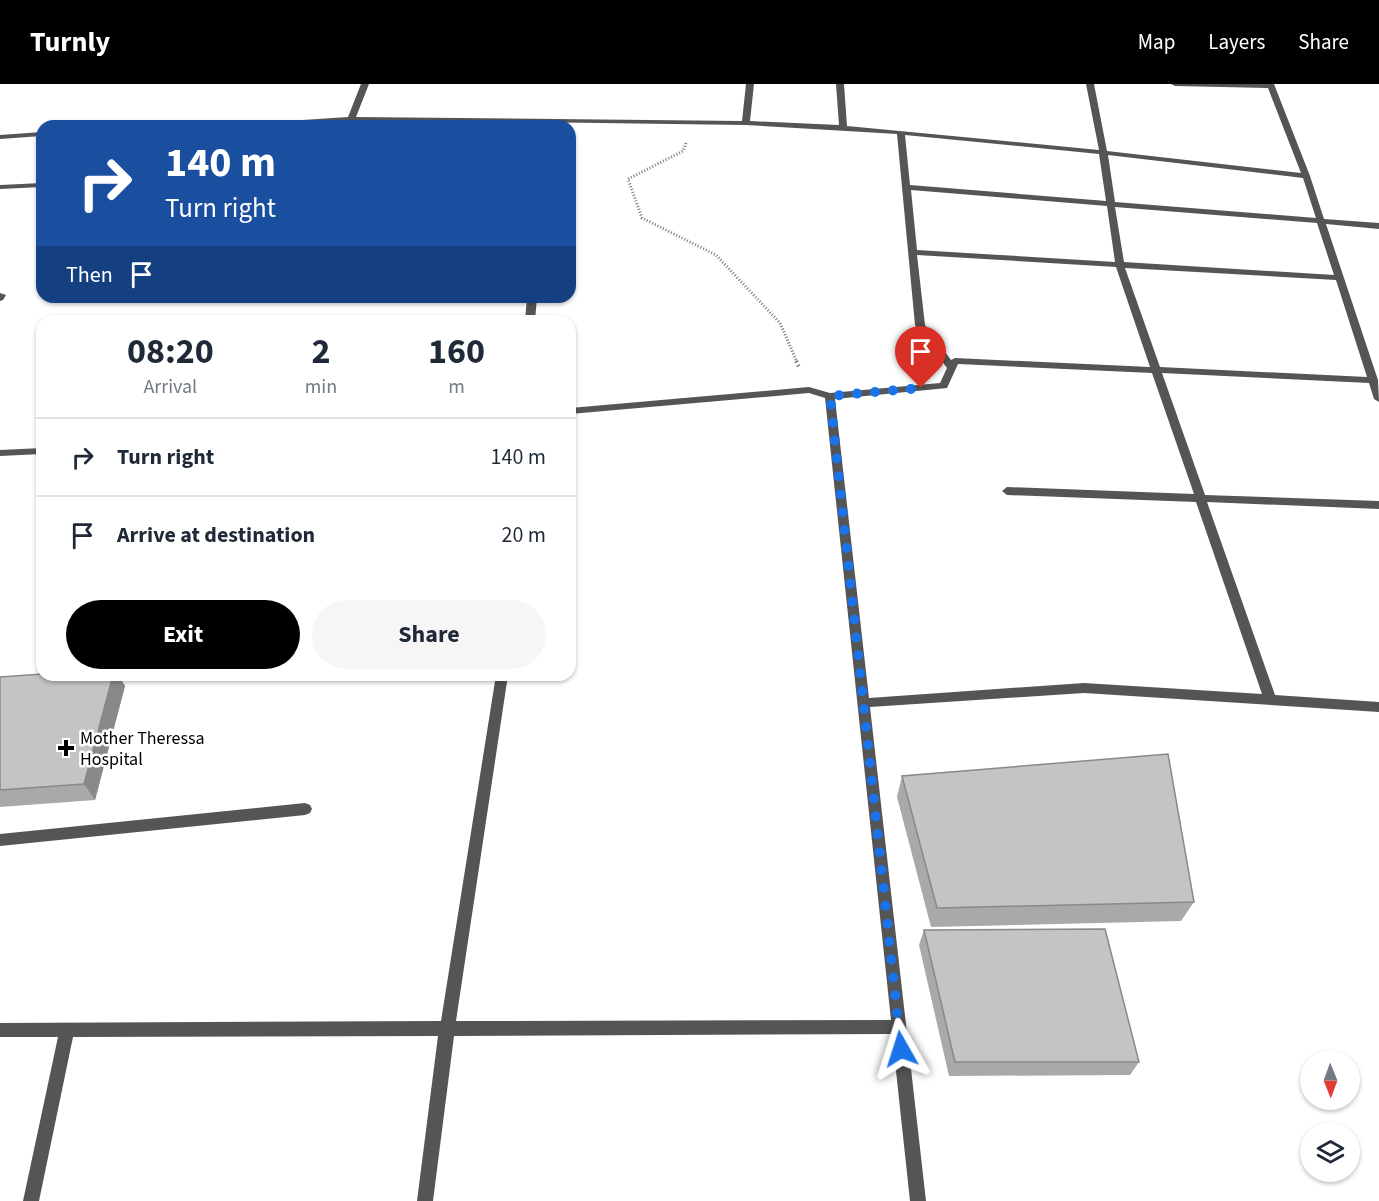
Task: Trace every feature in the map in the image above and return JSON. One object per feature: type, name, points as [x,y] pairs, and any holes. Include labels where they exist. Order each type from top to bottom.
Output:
[{"type":"street","points":[[351,119],[365,84]]},
{"type":"street","points":[[746,123],[750,84]]},
{"type":"street","points":[[840,84],[843,128]]},
{"type":"street","points":[[1090,84],[1120,265],[1270,700]]},
{"type":"street","points":[[1175,84],[1270,85],[1306,176],[1379,399]]},
{"type":"street","points":[[336,120],[401,120]]},
{"type":"street","points":[[576,123],[746,123],[843,128],[1103,152],[1306,176]]},
{"type":"street","points":[[901,133],[920,325],[952,368]]},
{"type":"street","points":[[0,137],[36,134]]},
{"type":"street","points":[[0,187],[36,184]]},
{"type":"street","points":[[906,187],[1379,226]]},
{"type":"street","points":[[913,252],[1339,278]]},
{"type":"street","points":[[576,410],[809,390],[830,396],[944,386],[955,361],[1373,380]]},
{"type":"street","points":[[830,396],[918,1201]]},
{"type":"street","points":[[0,453],[36,451]]},
{"type":"street","points":[[1007,491],[1379,505]]},
{"type":"street","points":[[426,1201],[447,1028],[501,681]]},
{"type":"street","points":[[863,703],[1084,688],[1379,707]]},
{"type":"street","points":[[0,840],[304,808]]},
{"type":"street","points":[[0,1030],[899,1027]]},
{"type":"street","points":[[31,1201],[67,1030]]},
{"type":"path","points":[[692,122],[683,151],[628,179],[642,218],[716,255],[780,323],[809,390]]},
{"type":"building","points":[[36,674],[36,681],[111,681],[84,784],[0,790],[0,677]]},
{"type":"building","points":[[1168,754],[1194,902],[937,908],[902,776]]},
{"type":"building","points":[[1105,929],[1139,1062],[955,1062],[924,930]]},
{"type":"place","name":"Mother Theressa Hospital","points":[[66,748]]},
{"type":"route","points":[[901,1049],[830,396],[921,388]]}]
